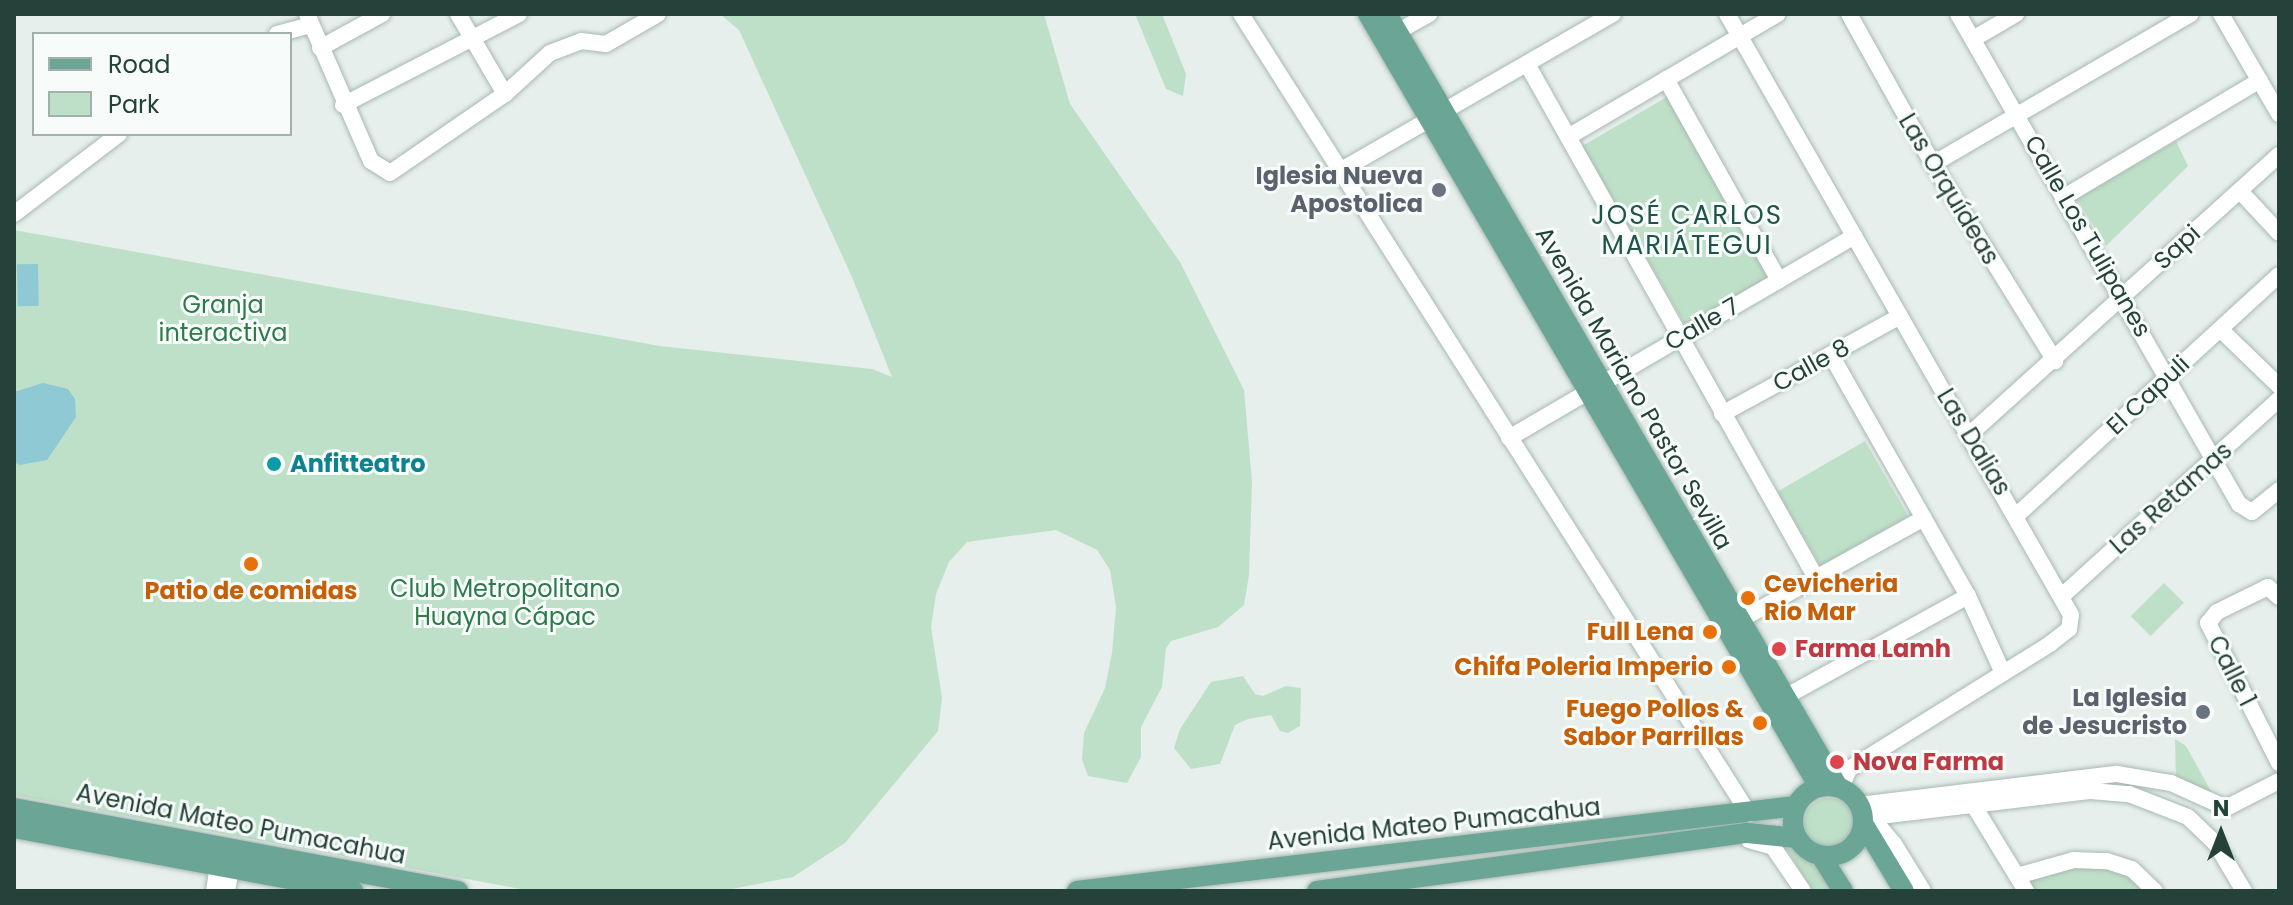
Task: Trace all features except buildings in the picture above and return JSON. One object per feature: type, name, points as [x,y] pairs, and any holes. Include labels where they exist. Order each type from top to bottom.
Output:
[{"type":"main road","name":"Avenida Mariano Pastor Sevilla","points":[[1368,14],[1437,116],[1593,387],[1833,788]]},
{"type":"main road","name":"Avenida Mariano Pastor Sevilla","points":[[1387,14],[1437,116]]},
{"type":"main road","name":"Avenida Mariano Pastor Sevilla","points":[[1593,387],[1740,620],[1833,788]]},
{"type":"main road","points":[[1843,891],[1821,856],[1797,838],[1796,806],[1833,788],[1862,817],[1904,891]]},
{"type":"main road","name":"Avenida Mateo Pumacahua","points":[[1077,891],[1749,814],[1796,806]]},
{"type":"main road","name":"Avenida Mateo Pumacahua","points":[[14,808],[458,891]]},
{"type":"main road","points":[[1821,856],[1851,848],[1862,817]]},
{"type":"main road","name":"Avenida Mateo Pumacahua","points":[[14,828],[353,891]]},
{"type":"main road","name":"Avenida Mateo Pumacahua","points":[[1317,891],[1388,887],[1727,836],[1797,838]]},
{"type":"main road","points":[[14,837],[96,853],[136,851]]},
{"type":"street","points":[[320,48],[382,14]]},
{"type":"street","points":[[458,14],[505,94]]},
{"type":"street","points":[[343,105],[519,14]]},
{"type":"street","points":[[281,32],[309,19],[343,105],[371,161],[390,173],[505,94],[564,45],[606,44],[658,14]]},
{"type":"street","points":[[1241,14],[1338,172],[1749,814]]},
{"type":"street","points":[[1397,32],[1429,14]]},
{"type":"street","points":[[1338,172],[1613,14]]},
{"type":"street","name":"Las Dalias","points":[[1727,14],[2017,515],[2071,615],[2069,629],[1849,769],[1833,788]]},
{"type":"street","points":[[1568,137],[1778,14]]},
{"type":"street","name":"Las Orquídeas","points":[[1849,14],[1933,164],[2055,361]]},
{"type":"street","name":"Calle Los Tulipanes","points":[[1958,14],[2170,375],[2214,460],[2246,510],[2252,512],[2279,490]]},
{"type":"street","points":[[1973,39],[2016,14]]},
{"type":"street","points":[[1933,164],[2191,14]]},
{"type":"street","points":[[2221,14],[2279,114]]},
{"type":"street","points":[[1527,64],[1816,578]]},
{"type":"street","points":[[1666,79],[1779,280]]},
{"type":"street","points":[[2064,197],[2260,80]]},
{"type":"street","points":[[14,214],[116,136]]},
{"type":"street","name":"Sapi","points":[[1969,435],[2055,361],[2122,296],[2279,155]]},
{"type":"street","points":[[2240,191],[2279,233]]},
{"type":"street","name":"Calle 7","points":[[1509,438],[1854,236]]},
{"type":"street","name":"El Capuli","points":[[2017,515],[2279,275]]},
{"type":"street","name":"Calle 8","points":[[1722,414],[1900,316]]},
{"type":"street","points":[[2220,329],[2279,386]]},
{"type":"street","points":[[1831,355],[1968,596],[2002,671]]},
{"type":"street","name":"Las Retamas","points":[[2062,596],[2279,399]]},
{"type":"street","points":[[1740,620],[1924,518]]},
{"type":"street","name":"Calle 1","points":[[2279,597],[2268,587],[2217,612],[2208,623],[2279,763]]},
{"type":"street","points":[[1785,697],[1968,596]]},
{"type":"street","points":[[1862,817],[2082,774],[2145,776],[2226,808],[2279,781]]},
{"type":"street","points":[[1862,817],[2091,791],[2129,794],[2188,817],[2216,844],[2244,891]]},
{"type":"street","points":[[2256,795],[2279,800]]},
{"type":"street","points":[[1974,806],[2026,891]]},
{"type":"street","points":[[1862,817],[1878,825],[1889,838],[1923,891]]},
{"type":"street","points":[[1727,836],[1773,847],[1803,891]]},
{"type":"street","points":[[2017,876],[2074,860],[2107,861],[2132,869],[2155,891]]},
{"type":"street","points":[[214,891],[224,867]]},
{"type":"street","points":[[224,867],[227,891]]},
{"type":"green space","name":"Club Metropolitano Huayna Cápac","points":[[720,14],[1044,14],[1070,104],[1180,262],[1244,390],[1252,482],[1249,575],[1244,605],[1218,627],[1171,641],[1166,648],[1162,687],[1141,727],[1141,757],[1127,783],[1088,776],[1082,760],[1084,733],[1105,688],[1112,653],[1116,607],[1110,570],[1097,550],[1056,530],[967,542],[949,562],[936,594],[931,627],[942,698],[938,731],[845,843],[793,877],[722,891],[531,891],[14,795],[14,230],[660,346],[872,369],[892,377],[852,277],[739,30]]},
{"type":"green space","points":[[1135,14],[1162,14],[1186,74],[1183,96],[1166,89]]},
{"type":"green space","points":[[1667,97],[1770,276],[1686,325],[1582,146]]},
{"type":"green space","points":[[2176,141],[2188,166],[2106,246],[2077,199]]},
{"type":"green space","points":[[1865,441],[1908,516],[1821,567],[1778,492]]},
{"type":"green space","points":[[2164,583],[2184,603],[2151,636],[2131,616]]},
{"type":"green space","points":[[1243,676],[1255,694],[1263,696],[1286,686],[1301,688],[1300,726],[1288,733],[1280,731],[1271,715],[1248,719],[1235,725],[1220,764],[1191,769],[1174,748],[1180,729],[1211,682]]},
{"type":"green space","points":[[2175,739],[2186,746],[2212,793],[2176,778]]},
{"type":"green space","points":[[1829,798],[1847,805],[1854,823],[1847,841],[1829,848],[1811,841],[1804,823],[1811,805]]},
{"type":"green space","points":[[1786,847],[1809,858],[1832,891],[1812,891]]},
{"type":"green space","points":[[2091,864],[2127,873],[2147,891],[2032,891],[2025,879]]},
{"type":"water","points":[[17,264],[38,264],[39,306],[18,306]]},
{"type":"water","points":[[43,383],[68,389],[75,399],[76,417],[47,460],[20,465],[14,462],[14,392]]},
{"type":"place","name":"Iglesia Nueva Apostolica","points":[[1439,190]]},
{"type":"place","name":"Anfitteatro","points":[[274,464]]},
{"type":"place","name":"Patio de comidas","points":[[251,564]]},
{"type":"place","name":"Cevicheria Rio Mar","points":[[1748,598]]},
{"type":"place","name":"Full Lena","points":[[1710,632]]},
{"type":"place","name":"Farma Lamh","points":[[1779,649]]},
{"type":"place","name":"Chifa Poleria Imperio","points":[[1729,667]]},
{"type":"place","name":"La Iglesia de Jesucristo","points":[[2203,712]]},
{"type":"place","name":"Fuego Pollos & Sabor Parrillas","points":[[1760,723]]},
{"type":"place","name":"Nova Farma","points":[[1837,762]]},
{"type":"district","name":"JOSÉ CARLOS MARIÁTEGUI","points":[[1687,231]]},
{"type":"park label","name":"Granja interactiva","points":[[223,319]]}]
